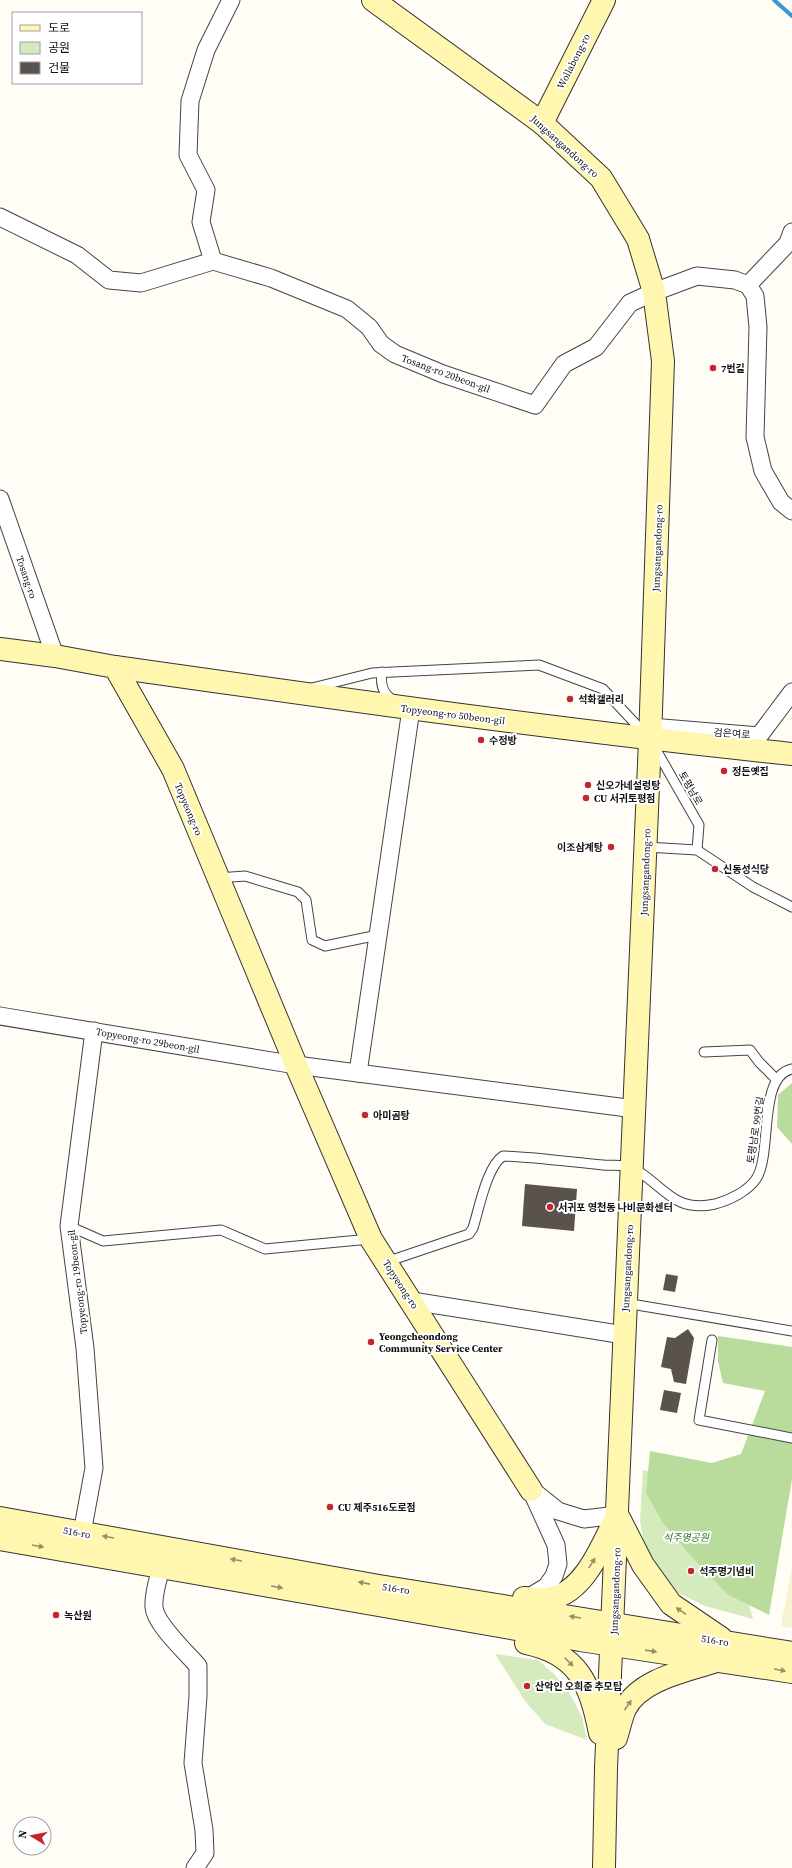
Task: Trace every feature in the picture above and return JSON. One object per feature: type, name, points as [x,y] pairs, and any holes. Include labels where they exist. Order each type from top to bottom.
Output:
[{"type":"main road","name":"Jungsangandong-ro","points":[[374,0],[542,123],[601,178],[638,239],[654,292],[663,361],[646,847],[624,1335],[613,1635],[606,1768],[604,1868]]},
{"type":"main road","name":"Wollabong-ro","points":[[542,123],[604,0]]},
{"type":"main road","points":[[0,649],[55,656],[115,667]]},
{"type":"main road","name":"Topyeong-ro 50beon-gil","points":[[115,667],[411,709],[650,734],[792,754]]},
{"type":"main road","name":"Topyeong-ro","points":[[115,667],[173,769],[296,1065],[371,1239],[412,1301],[531,1490]]},
{"type":"main road","points":[[415,1591],[453,1586],[526,1599],[551,1598],[571,1588],[582,1578],[595,1559],[617,1515]]},
{"type":"main road","points":[[606,1768],[626,1708],[638,1692],[655,1682],[721,1651],[671,1604],[643,1565],[617,1515]]},
{"type":"main road","name":"516-ro","points":[[0,1518],[415,1591],[613,1635]]},
{"type":"main road","name":"516-ro","points":[[0,1539],[399,1609],[480,1621],[613,1635],[721,1651],[792,1653]]},
{"type":"main road","points":[[399,1609],[535,1644],[553,1650],[566,1658],[581,1676],[594,1703],[606,1768]]},
{"type":"main road","name":"516-ro","points":[[721,1651],[792,1672]]},
{"type":"street","points":[[0,217],[77,255],[109,280],[141,283],[213,261],[201,222],[206,190],[188,155],[190,101],[206,50],[231,0]]},
{"type":"street","points":[[748,285],[788,243],[792,232]]},
{"type":"street","name":"Tosang-ro 20beon-gil","points":[[213,261],[271,278],[347,309],[369,327],[381,344],[396,354],[443,374],[535,405],[564,364],[596,346],[630,302],[654,292]]},
{"type":"street","points":[[654,292],[697,276],[735,280],[748,285],[755,296],[758,326],[755,437],[763,471],[781,502],[792,511]]},
{"type":"street","name":"Tosang-ro","points":[[0,499],[55,656]]},
{"type":"street","name":"검은여로","points":[[650,734],[759,736],[792,692]]},
{"type":"street","points":[[358,1073],[411,709]]},
{"type":"street","name":"Topyeong-ro 29beon-gil","points":[[0,1016],[296,1065]]},
{"type":"street","name":"Topyeong-ro 19beon-gil","points":[[82,1533],[94,1468],[85,1348],[70,1226],[94,1031]]},
{"type":"street","points":[[296,1065],[635,1109]]},
{"type":"street","points":[[412,1301],[624,1335]]},
{"type":"street","points":[[531,1490],[558,1511],[584,1519],[617,1515]]},
{"type":"street","points":[[526,1599],[546,1587],[554,1576],[558,1564],[556,1544],[531,1490]]},
{"type":"street","points":[[161,1568],[156,1587],[154,1608],[164,1630],[198,1666],[198,1696],[193,1763],[204,1830],[205,1853],[195,1868]]},
{"type":"lane","name":"토평남로","points":[[294,693],[372,673],[539,665],[603,689],[650,734],[699,825],[697,850]]},
{"type":"lane","points":[[382,672],[380,682],[387,697],[411,709]]},
{"type":"lane","points":[[646,847],[697,850],[753,887],[792,907]]},
{"type":"lane","points":[[218,878],[245,876],[298,892],[306,900],[312,940],[325,946],[378,935]]},
{"type":"lane","points":[[704,1052],[750,1050],[759,1062],[777,1080],[785,1070],[792,1069]]},
{"type":"lane","name":"토평남로 99번길","points":[[632,1168],[677,1201],[695,1207],[717,1203],[738,1195],[756,1179],[763,1164],[768,1110],[777,1080]]},
{"type":"lane","points":[[386,1262],[469,1234],[473,1228],[491,1170],[498,1159],[503,1156],[632,1168]]},
{"type":"lane","points":[[70,1226],[103,1241],[221,1230],[265,1249],[371,1239]]},
{"type":"lane","points":[[626,1303],[792,1331]]},
{"type":"lane","points":[[712,1340],[699,1420],[792,1438]]},
{"type":"shaded area","points":[[792,1567],[792,1628],[781,1626]]},
{"type":"green space","points":[[792,1083],[792,1144],[777,1127],[778,1095]]},
{"type":"green space","points":[[718,1336],[792,1347],[792,1479],[769,1615],[727,1594],[691,1556],[663,1523],[646,1493],[650,1451],[712,1463],[741,1454],[765,1391],[723,1383],[718,1361]]},
{"type":"green space","name":"석주명공원","points":[[643,1470],[715,1487],[753,1619],[705,1606],[675,1591],[646,1553],[640,1521]]},
{"type":"green space","points":[[495,1654],[538,1660],[554,1674],[569,1692],[582,1717],[587,1740],[545,1724],[525,1701]]},
{"type":"building","name":"서귀포 영천동 나비문화센터","points":[[525,1184],[577,1189],[574,1231],[522,1226]]},
{"type":"building","points":[[666,1274],[678,1276],[675,1292],[663,1290]]},
{"type":"building","points":[[688,1329],[694,1338],[686,1384],[674,1382],[671,1369],[661,1367],[667,1337],[675,1338]]},
{"type":"building","points":[[664,1390],[681,1393],[677,1413],[660,1410]]},
{"type":"waterway","points":[[774,0],[792,16]]},
{"type":"place","name":"7번길","points":[[713,368]]},
{"type":"place","name":"석화갤러리","points":[[570,699]]},
{"type":"place","name":"수정방","points":[[481,740]]},
{"type":"place","name":"정든옛집","points":[[724,771]]},
{"type":"place","name":"신오가네설렁탕","points":[[588,785]]},
{"type":"place","name":"CU 서귀토평점","points":[[586,798]]},
{"type":"place","name":"이조삼계탕","points":[[611,847]]},
{"type":"place","name":"신동성식당","points":[[715,869]]},
{"type":"place","name":"아미곰탕","points":[[365,1115]]},
{"type":"place","name":"서귀포 영천동 나비문화센터","points":[[550,1207]]},
{"type":"place","name":"Yeongcheondong Community Service Center","points":[[371,1342]]},
{"type":"place","name":"CU 제주516도로점","points":[[330,1507]]},
{"type":"place","name":"석주명기념비","points":[[691,1571]]},
{"type":"place","name":"녹산원","points":[[56,1615]]},
{"type":"place","name":"산악인 오희준 추모탑","points":[[527,1686]]}]
